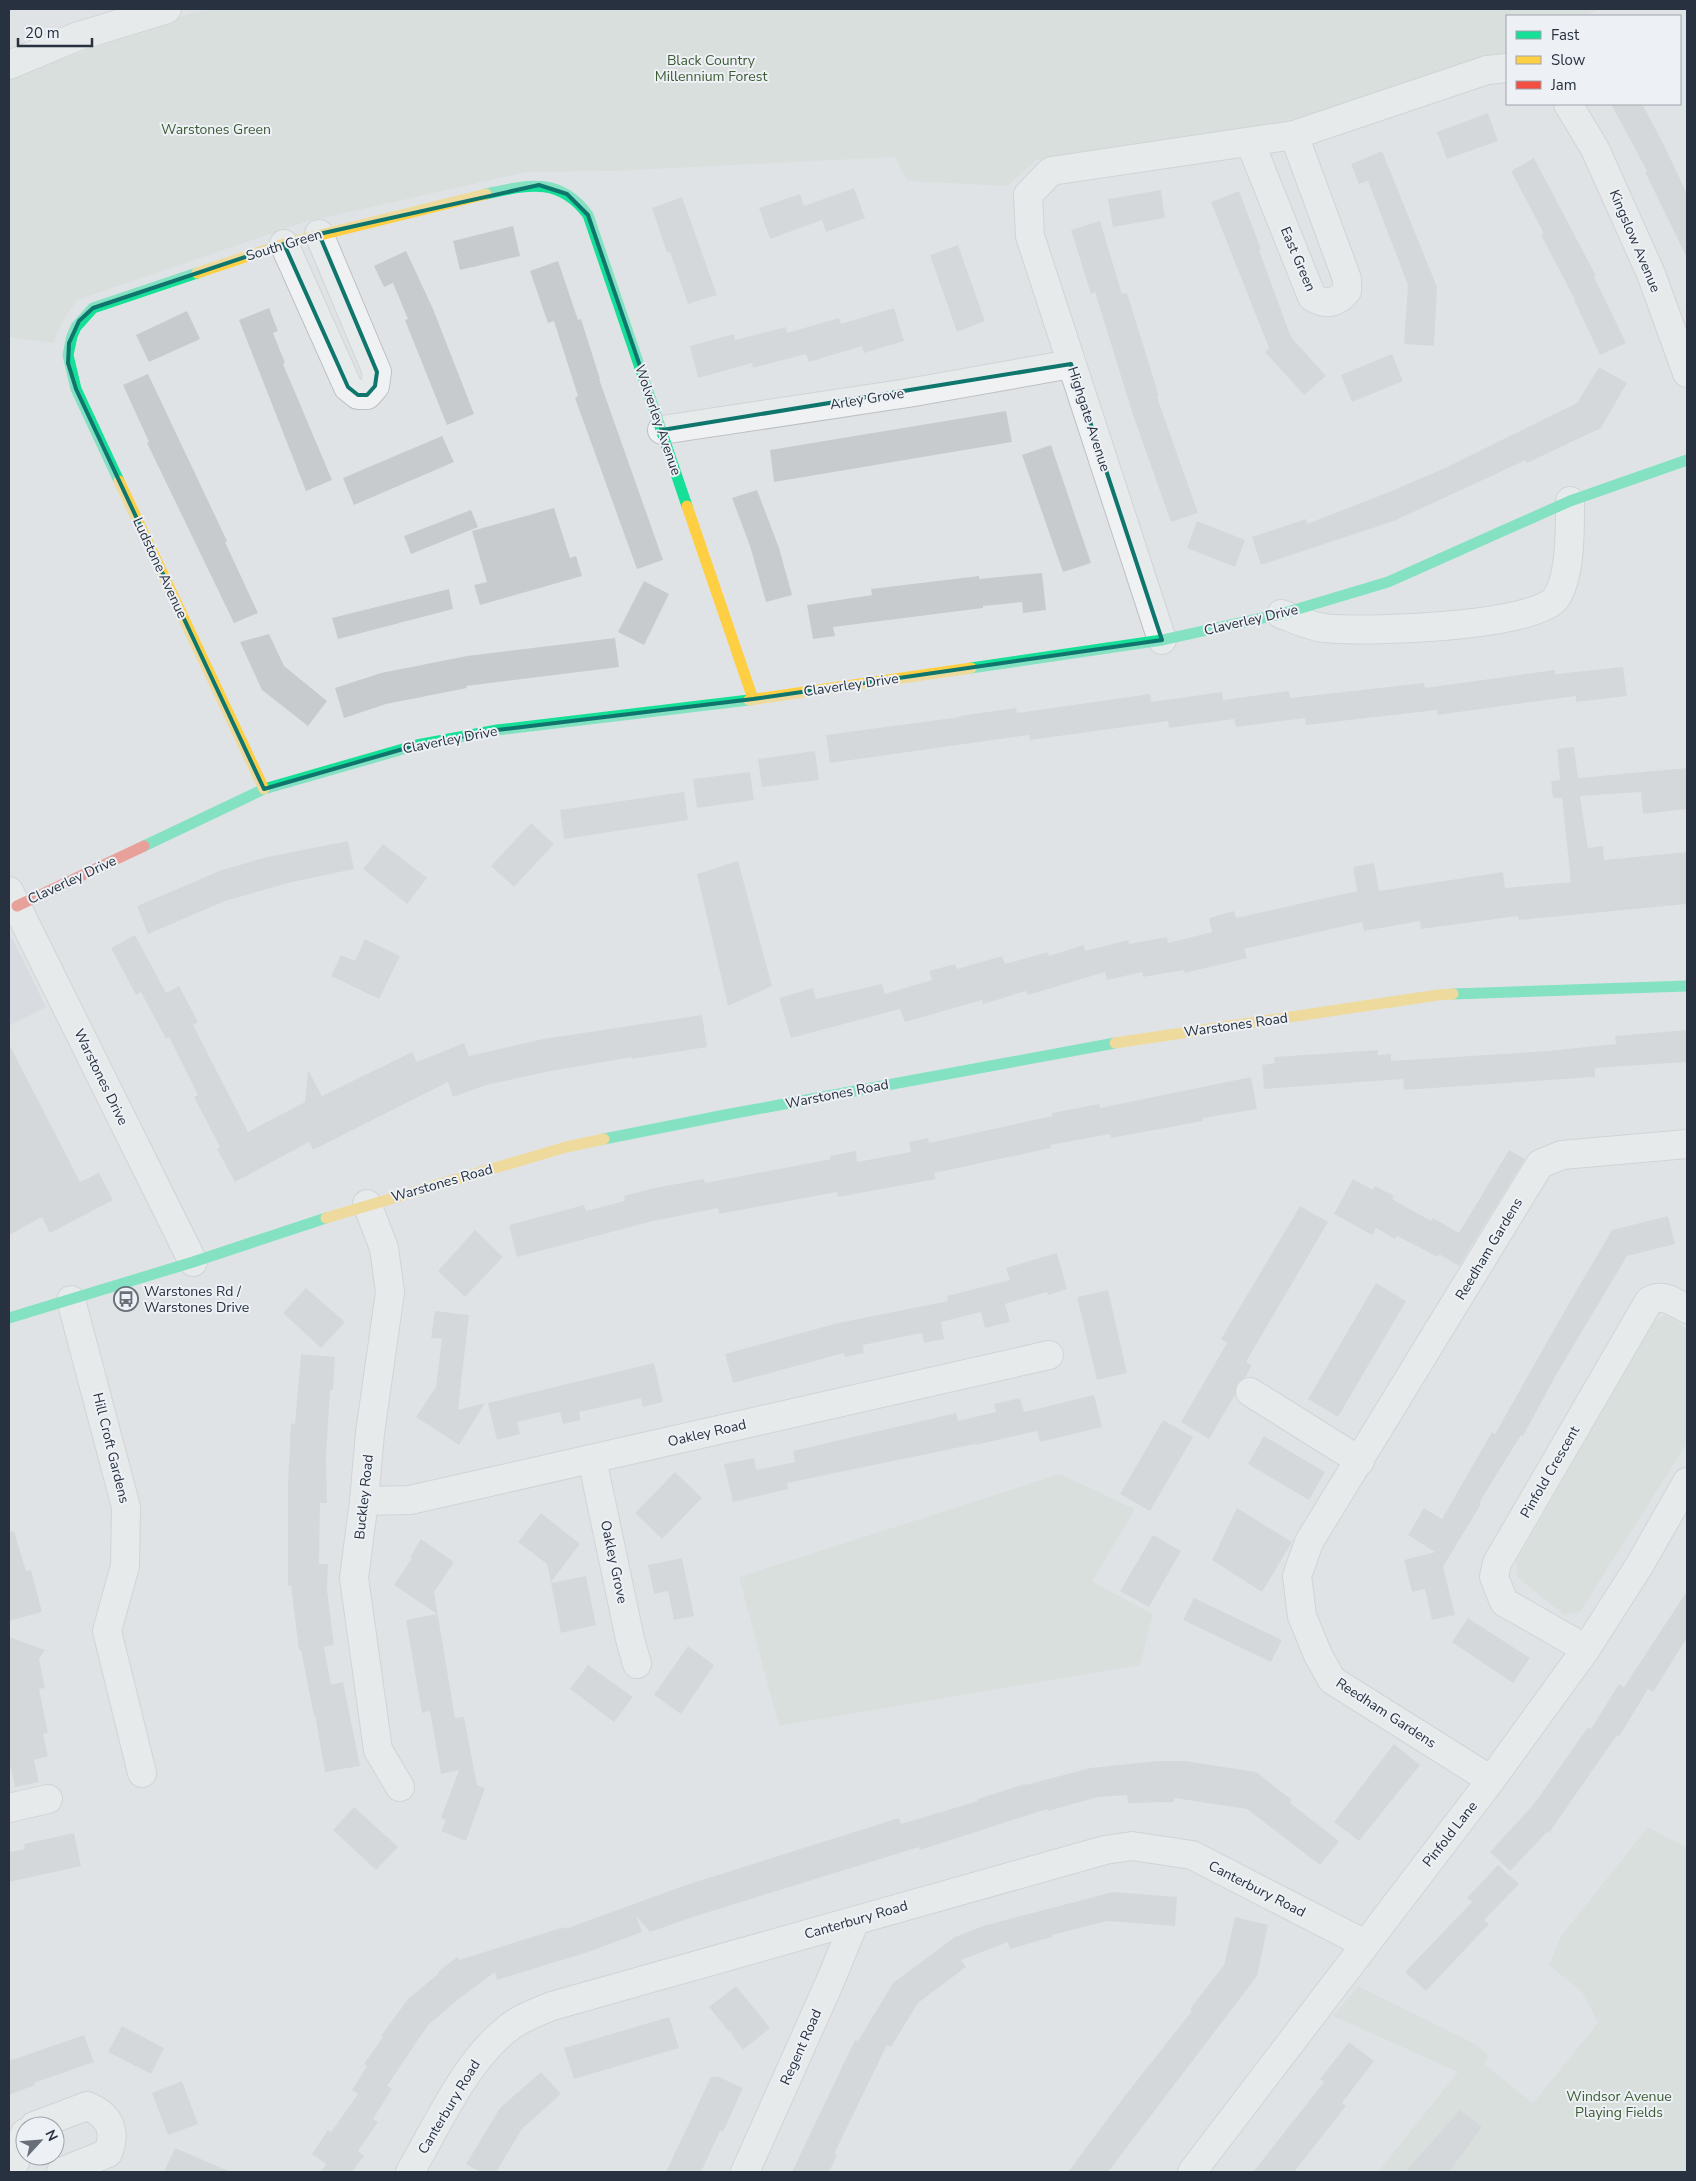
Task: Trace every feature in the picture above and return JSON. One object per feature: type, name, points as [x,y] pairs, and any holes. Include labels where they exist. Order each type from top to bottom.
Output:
[{"type":"street","points":[[9,65],[76,37],[167,9]]},
{"type":"street","points":[[1250,142],[1294,135],[1487,70],[1506,68]]},
{"type":"street","name":"Kingslow Avenue","points":[[1571,108],[1595,150],[1651,274],[1687,373]]},
{"type":"street","name":"East Green","points":[[1250,142],[1312,297],[1320,302],[1328,303],[1340,300],[1347,291],[1347,279],[1294,135]]},
{"type":"street","name":"Highgate Avenue","points":[[1162,640],[1030,236],[1028,195],[1051,171],[1250,142]]},
{"type":"street","name":"Wolverley Avenue","points":[[520,186],[540,185],[567,194],[579,203],[588,215],[753,699]]},
{"type":"street","name":"South Green","points":[[69,343],[79,320],[93,308],[319,234],[520,186]]},
{"type":"street","points":[[284,244],[348,387],[358,395],[367,395],[375,386],[377,372],[319,234]]},
{"type":"street","name":"Ludstone Avenue","points":[[69,343],[68,363],[76,389],[264,789]]},
{"type":"street","name":"Arley Grove","points":[[662,430],[908,393],[1071,364]]},
{"type":"street","name":"Claverley Drive","points":[[13,898],[264,789],[417,745],[497,730],[753,699],[1162,640],[1281,614],[1388,582],[1570,501],[1687,460]]},
{"type":"street","points":[[1281,614],[1324,628],[1414,629],[1502,619],[1534,612],[1555,600],[1563,582],[1570,538],[1570,501]]},
{"type":"street","name":"Warstones Drive","points":[[13,898],[193,1262]]},
{"type":"street","name":"Warstones Road","points":[[9,1318],[193,1262],[367,1204],[566,1147],[861,1088],[1082,1048],[1438,995],[1687,986]]},
{"type":"street","name":"Reedham Gardens","points":[[1491,1780],[1332,1680],[1302,1616],[1297,1576],[1309,1542],[1540,1164],[1562,1155],[1687,1144]]},
{"type":"street","name":"Buckley Road","points":[[367,1204],[384,1248],[390,1292],[370,1433],[354,1578],[378,1750],[400,1787]]},
{"type":"street","name":"Pinfold Crescent","points":[[1586,1649],[1504,1602],[1494,1576],[1497,1563],[1649,1301],[1657,1296],[1666,1297],[1687,1309]]},
{"type":"street","name":"Hill Croft Gardens","points":[[72,1300],[126,1507],[125,1566],[106,1631],[142,1773]]},
{"type":"street","name":"Oakley Road","points":[[364,1501],[410,1500],[1049,1354]]},
{"type":"street","points":[[1250,1392],[1360,1461]]},
{"type":"street","name":"Oakley Grove","points":[[592,1459],[630,1639],[638,1664]]},
{"type":"street","name":"Pinfold Lane","points":[[1192,2172],[1491,1780],[1586,1649],[1639,1566],[1687,1482]]},
{"type":"street","points":[[9,1808],[48,1799]]},
{"type":"street","name":"Canterbury Road","points":[[410,2172],[468,2072],[486,2049],[508,2028],[529,2015],[552,2006],[1105,1850],[1132,1846],[1192,1855],[1365,1944]]},
{"type":"street","name":"Regent Road","points":[[745,2172],[830,1984],[855,1921]]},
{"type":"street","points":[[60,2116],[87,2106],[105,2117],[112,2131],[112,2144],[108,2153],[60,2172]]},
{"type":"highlighted area","points":[[539,185],[567,194],[588,215],[662,430],[1071,364],[1162,640],[753,699],[497,730],[417,745],[264,789],[76,389],[68,363],[69,343],[79,321],[93,308],[284,244],[348,387],[358,395],[367,395],[375,386],[377,372],[319,234]]},
{"type":"shaded area","points":[[9,932],[46,1007],[9,1026]]},
{"type":"green space","name":"Warstones Green","points":[[213,9],[1601,9],[1586,15],[1506,15],[1506,60],[1487,60],[1273,125],[1136,148],[1037,160],[1007,186],[907,181],[895,157],[614,171],[527,172],[305,222],[77,300],[60,326],[54,343],[9,337],[9,78],[188,14]]},
{"type":"green space","points":[[1666,1315],[1687,1329],[1687,1443],[1580,1612],[1564,1615],[1517,1577],[1516,1562],[1654,1321]]},
{"type":"green space","points":[[1060,1474],[1135,1509],[1092,1582],[1153,1614],[1140,1665],[779,1726],[739,1577]]},
{"type":"green space","name":"Windsor Avenue Playing Fields","points":[[1648,1827],[1687,1848],[1687,2172],[1378,2172],[1458,2072],[1333,2016],[1358,1986],[1477,2045],[1489,2056],[1484,2064],[1533,2103],[1598,2023],[1582,1992],[1549,1965],[1561,1936]]},
{"type":"building","points":[[1612,105],[1643,105],[1663,143],[1687,194],[1687,258],[1645,172],[1647,171]]},
{"type":"building","points":[[1488,113],[1498,141],[1447,159],[1437,132]]},
{"type":"building","points":[[1382,151],[1437,287],[1434,346],[1404,344],[1408,285],[1368,181],[1359,184],[1351,164]]},
{"type":"building","points":[[1534,158],[1596,276],[1594,277],[1626,343],[1600,355],[1575,300],[1541,235],[1544,234],[1511,171]]},
{"type":"building","points":[[854,188],[865,218],[826,232],[822,220],[770,239],[759,208],[800,194],[804,206]]},
{"type":"building","points":[[1161,190],[1165,218],[1113,227],[1108,199]]},
{"type":"building","points":[[1239,191],[1291,337],[1326,376],[1304,395],[1265,352],[1269,348],[1211,202]]},
{"type":"building","points":[[682,197],[717,295],[688,304],[670,252],[667,253],[652,208]]},
{"type":"building","points":[[1100,221],[1122,294],[1127,293],[1159,396],[1157,397],[1198,513],[1171,522],[1133,415],[1095,292],[1091,294],[1071,230]]},
{"type":"building","points":[[513,226],[520,256],[460,270],[453,241]]},
{"type":"building","points":[[958,245],[985,321],[957,332],[930,255]]},
{"type":"building","points":[[406,251],[433,309],[474,414],[447,425],[405,320],[408,319],[393,283],[384,287],[374,266]]},
{"type":"building","points":[[558,261],[578,320],[581,319],[599,379],[663,560],[637,569],[575,398],[578,396],[554,321],[548,323],[530,271]]},
{"type":"building","points":[[269,308],[278,331],[273,333],[285,363],[283,364],[332,480],[306,491],[239,320]]},
{"type":"building","points":[[894,308],[904,341],[864,353],[862,346],[809,362],[806,354],[753,368],[752,363],[698,378],[690,346],[734,334],[735,340],[786,327],[787,333],[839,318],[841,324]]},
{"type":"building","points":[[187,311],[200,339],[149,362],[136,335]]},
{"type":"building","points":[[1392,354],[1403,381],[1352,402],[1341,375]]},
{"type":"building","points":[[1599,367],[1627,383],[1601,428],[1527,463],[1526,460],[1394,521],[1261,565],[1252,537],[1306,519],[1307,524],[1445,468],[1577,403]]},
{"type":"building","points":[[148,374],[227,541],[225,542],[258,613],[234,623],[147,443],[149,442],[123,385]]},
{"type":"building","points":[[1006,411],[1012,442],[774,482],[770,450]]},
{"type":"building","points":[[442,436],[454,462],[354,505],[343,478]]},
{"type":"building","points":[[1051,445],[1091,563],[1063,572],[1022,455]]},
{"type":"building","points":[[757,490],[779,548],[792,595],[766,602],[750,546],[732,498]]},
{"type":"building","points":[[554,508],[570,558],[576,556],[582,576],[480,605],[474,585],[487,582],[472,531]]},
{"type":"building","points":[[471,510],[478,527],[411,554],[404,536]]},
{"type":"building","points":[[1197,521],[1245,540],[1235,567],[1187,548]]},
{"type":"building","points":[[1042,573],[1046,610],[1023,613],[1022,602],[983,606],[983,608],[833,627],[835,636],[813,639],[807,605],[872,595],[871,589],[979,576],[979,579]]},
{"type":"building","points":[[644,581],[669,594],[644,645],[618,632]]},
{"type":"building","points":[[449,589],[453,609],[338,639],[332,618]]},
{"type":"building","points":[[269,634],[284,666],[327,701],[308,726],[262,690],[240,642]]},
{"type":"building","points":[[615,638],[619,667],[466,686],[467,688],[386,704],[344,718],[335,688],[381,673],[467,656]]},
{"type":"building","points":[[1623,667],[1627,696],[1576,702],[1576,696],[1437,715],[1437,710],[1306,725],[1305,718],[1236,727],[1234,719],[1169,728],[1168,721],[1030,740],[1029,735],[830,763],[826,735],[1016,708],[1017,713],[1150,694],[1151,702],[1222,692],[1223,700],[1289,691],[1290,698],[1424,683],[1425,688],[1555,670],[1555,674]]},
{"type":"building","points":[[1574,747],[1578,778],[1687,768],[1687,809],[1643,814],[1641,792],[1580,796],[1588,848],[1603,846],[1604,860],[1687,852],[1687,904],[1519,920],[1518,916],[1421,929],[1420,921],[1364,931],[1362,922],[1244,949],[1247,958],[1185,973],[1184,970],[1143,977],[1142,972],[1107,980],[1105,972],[1028,995],[1026,991],[983,1004],[982,1000],[905,1022],[900,1009],[791,1038],[779,998],[813,988],[816,999],[882,984],[885,994],[932,980],[929,971],[955,964],[957,969],[1002,956],[1005,964],[1048,952],[1049,956],[1084,945],[1085,951],[1128,940],[1129,944],[1167,937],[1168,943],[1212,932],[1209,918],[1234,911],[1236,918],[1357,891],[1353,867],[1374,863],[1379,891],[1503,872],[1505,888],[1571,882],[1562,798],[1553,798],[1551,781],[1560,780],[1557,749]]},
{"type":"building","points":[[815,751],[819,780],[762,787],[758,759]]},
{"type":"building","points":[[750,772],[754,800],[697,808],[693,779]]},
{"type":"building","points":[[684,792],[688,820],[564,839],[560,810]]},
{"type":"building","points":[[531,823],[554,844],[514,887],[491,866]]},
{"type":"building","points":[[348,841],[354,869],[292,882],[225,901],[148,934],[137,906],[222,870],[267,857]]},
{"type":"building","points":[[383,844],[427,878],[407,904],[363,869]]},
{"type":"building","points":[[738,861],[772,986],[728,1006],[697,874]]},
{"type":"building","points":[[135,935],[166,993],[179,986],[198,1022],[193,1025],[248,1132],[305,1102],[308,1070],[322,1096],[412,1052],[417,1062],[464,1043],[469,1056],[543,1039],[702,1015],[707,1047],[632,1059],[632,1057],[551,1071],[486,1085],[453,1097],[448,1082],[313,1150],[309,1142],[235,1182],[217,1149],[220,1147],[194,1097],[198,1095],[169,1037],[166,1039],[141,992],[136,995],[111,948]]},
{"type":"building","points":[[365,939],[400,956],[379,999],[331,976],[341,955],[355,961]]},
{"type":"building","points":[[1687,1030],[1687,1062],[1595,1068],[1595,1077],[1404,1090],[1403,1079],[1264,1089],[1262,1065],[1275,1063],[1274,1057],[1378,1050],[1378,1055],[1391,1054],[1391,1061],[1548,1051],[1616,1044],[1615,1036]]},
{"type":"building","points":[[9,1044],[80,1182],[99,1173],[113,1200],[50,1233],[42,1217],[9,1235]]},
{"type":"building","points":[[1251,1077],[1257,1109],[1203,1118],[1203,1121],[1111,1138],[1110,1134],[1050,1145],[1051,1148],[934,1173],[936,1179],[838,1197],[837,1192],[719,1214],[718,1208],[649,1222],[517,1257],[509,1225],[584,1205],[586,1211],[625,1201],[624,1196],[654,1188],[704,1179],[705,1183],[831,1159],[830,1156],[856,1151],[857,1162],[911,1152],[909,1142],[928,1138],[929,1143],[1052,1116],[1052,1113],[1099,1104],[1100,1108]]},
{"type":"building","points":[[1509,1150],[1525,1159],[1459,1266],[1439,1254],[1438,1257],[1397,1236],[1395,1239],[1376,1228],[1372,1235],[1334,1214],[1353,1179],[1373,1190],[1375,1186],[1394,1196],[1392,1199],[1431,1221],[1433,1218],[1459,1233]]},
{"type":"building","points":[[1300,1206],[1328,1222],[1246,1362],[1252,1365],[1245,1378],[1237,1384],[1235,1395],[1209,1439],[1181,1422],[1227,1343],[1221,1339]]},
{"type":"building","points":[[1668,1216],[1675,1244],[1627,1256],[1556,1375],[1523,1436],[1521,1435],[1479,1503],[1481,1504],[1443,1567],[1455,1615],[1432,1620],[1425,1589],[1412,1592],[1404,1560],[1435,1552],[1408,1535],[1424,1508],[1442,1519],[1492,1432],[1495,1434],[1612,1230]]},
{"type":"building","points":[[475,1230],[503,1257],[465,1297],[438,1271]]},
{"type":"building","points":[[1057,1253],[1067,1289],[1048,1295],[1047,1292],[1005,1304],[1010,1322],[985,1328],[981,1312],[941,1322],[944,1339],[924,1343],[922,1333],[863,1345],[864,1353],[845,1357],[844,1353],[733,1383],[725,1354],[838,1323],[948,1301],[947,1296],[1010,1280],[1006,1268]]},
{"type":"building","points":[[1376,1283],[1406,1301],[1338,1417],[1308,1399]]},
{"type":"building","points":[[306,1288],[345,1322],[321,1348],[283,1313]]},
{"type":"building","points":[[1108,1290],[1127,1373],[1097,1380],[1077,1297]]},
{"type":"building","points":[[435,1311],[469,1315],[458,1410],[485,1403],[459,1445],[416,1417],[436,1387],[442,1339],[431,1338]]},
{"type":"building","points":[[301,1354],[335,1357],[333,1390],[330,1390],[326,1456],[327,1503],[320,1503],[319,1564],[328,1564],[327,1590],[334,1645],[324,1647],[331,1685],[343,1682],[360,1766],[325,1772],[315,1715],[301,1650],[299,1650],[291,1586],[288,1586],[288,1483],[291,1423],[295,1424]]},
{"type":"building","points":[[654,1363],[663,1402],[643,1407],[641,1398],[579,1412],[581,1420],[563,1424],[560,1412],[517,1422],[520,1434],[497,1440],[488,1403]]},
{"type":"building","points":[[1094,1395],[1102,1427],[1040,1442],[1037,1431],[787,1483],[788,1489],[733,1502],[724,1464],[754,1458],[756,1470],[795,1462],[793,1451],[956,1413],[958,1421],[996,1412],[994,1404],[1020,1398],[1024,1412]]},
{"type":"building","points":[[1163,1420],[1193,1437],[1150,1511],[1120,1494]]},
{"type":"building","points":[[1264,1436],[1325,1472],[1309,1500],[1248,1464]]},
{"type":"building","points":[[675,1472],[702,1498],[662,1539],[635,1513]]},
{"type":"building","points":[[1237,1508],[1292,1542],[1262,1592],[1212,1560]]},
{"type":"building","points":[[541,1513],[580,1544],[551,1582],[547,1564],[518,1542]]},
{"type":"building","points":[[14,1531],[26,1571],[31,1570],[42,1612],[9,1621],[9,1532]]},
{"type":"building","points":[[1153,1535],[1181,1551],[1149,1607],[1120,1591]]},
{"type":"building","points":[[421,1539],[454,1562],[434,1592],[455,1718],[464,1717],[477,1785],[485,1788],[466,1841],[441,1831],[446,1820],[441,1818],[459,1770],[441,1774],[430,1711],[422,1713],[406,1620],[437,1614],[394,1585],[412,1558],[410,1557]]},
{"type":"building","points":[[682,1558],[694,1616],[674,1620],[668,1591],[654,1594],[648,1565]]},
{"type":"building","points":[[586,1576],[596,1625],[561,1633],[551,1583]]},
{"type":"building","points":[[1687,1591],[1687,1638],[1653,1692],[1648,1689],[1619,1737],[1617,1735],[1549,1833],[1547,1832],[1510,1871],[1490,1852],[1534,1804],[1588,1727],[1591,1729],[1619,1684],[1624,1687]]},
{"type":"building","points":[[1194,1598],[1282,1640],[1271,1662],[1183,1620]]},
{"type":"building","points":[[1468,1618],[1530,1658],[1513,1683],[1452,1642]]},
{"type":"building","points":[[9,1637],[45,1650],[39,1659],[45,1688],[39,1689],[48,1733],[43,1734],[48,1756],[34,1760],[39,1782],[15,1787],[9,1760]]},
{"type":"building","points":[[688,1646],[714,1665],[681,1714],[654,1695]]},
{"type":"building","points":[[588,1665],[633,1697],[614,1722],[570,1689]]},
{"type":"building","points":[[1394,1744],[1420,1765],[1359,1841],[1334,1822]]},
{"type":"building","points":[[1158,1761],[1185,1761],[1256,1772],[1292,1800],[1290,1803],[1339,1841],[1320,1865],[1247,1809],[1174,1798],[1174,1802],[1128,1803],[1127,1795],[1098,1797],[1048,1811],[1047,1809],[920,1850],[919,1847],[650,1932],[636,1916],[642,1932],[588,1952],[497,1980],[495,1972],[428,2025],[387,2086],[392,2089],[373,2119],[378,2122],[358,2151],[364,2156],[352,2172],[321,2172],[326,2164],[312,2154],[328,2130],[331,2132],[358,2094],[352,2090],[367,2066],[364,2064],[383,2037],[381,2036],[408,1999],[457,1957],[459,1960],[564,1927],[565,1929],[686,1885],[899,1818],[901,1824],[978,1801],[977,1799],[1025,1784],[1090,1768]]},
{"type":"building","points":[[354,1807],[398,1847],[376,1870],[333,1830]]},
{"type":"building","points":[[74,1833],[81,1866],[9,1882],[9,1852],[25,1849],[24,1844]]},
{"type":"building","points":[[1498,1865],[1519,1884],[1484,1920],[1489,1924],[1426,1991],[1405,1972],[1472,1902],[1467,1898]]},
{"type":"building","points":[[1113,1892],[1177,1897],[1175,1926],[1107,1921],[1052,1935],[1052,1937],[1010,1949],[1008,1942],[961,1960],[966,1967],[918,2003],[891,2047],[887,2045],[834,2154],[837,2155],[829,2172],[792,2172],[855,2040],[858,2041],[893,1983],[955,1937],[983,1926]]},
{"type":"building","points":[[1235,1917],[1268,1925],[1257,1976],[1108,2172],[1068,2172],[1192,2011],[1190,2009],[1224,1965]]},
{"type":"building","points":[[736,1986],[770,2028],[743,2050],[731,2034],[732,2031],[729,2032],[709,2007]]},
{"type":"building","points":[[669,2017],[679,2048],[574,2079],[564,2048]]},
{"type":"building","points":[[122,2026],[164,2048],[151,2074],[108,2052]]},
{"type":"building","points":[[84,2035],[94,2062],[34,2083],[35,2085],[9,2095],[9,2061]]},
{"type":"building","points":[[1349,2042],[1374,2061],[1342,2103],[1346,2106],[1294,2172],[1253,2172],[1324,2082],[1320,2079]]},
{"type":"building","points":[[541,2072],[561,2094],[522,2129],[496,2172],[480,2172],[466,2164],[500,2108]]},
{"type":"building","points":[[711,2077],[719,2077],[743,2088],[723,2132],[720,2131],[701,2172],[666,2172]]},
{"type":"building","points":[[182,2081],[198,2124],[168,2135],[152,2093]]},
{"type":"building","points":[[1460,2110],[1482,2127],[1449,2172],[1405,2172]]},
{"type":"building","points":[[175,2148],[231,2172],[164,2172]]},
{"type":"traffic: fast","points":[[486,194],[529,186],[554,189],[566,194],[588,215],[687,506]]},
{"type":"traffic: fast","points":[[119,481],[76,389],[68,355],[72,336],[76,327],[93,308],[197,273]]},
{"type":"traffic: fast","points":[[971,668],[1162,640],[1281,614],[1388,582],[1570,501],[1687,460]]},
{"type":"traffic: fast","points":[[144,846],[264,789],[417,745],[497,730],[749,700]]},
{"type":"traffic: fast","points":[[1453,994],[1687,986]]},
{"type":"traffic: fast","points":[[604,1139],[1115,1043]]},
{"type":"traffic: fast","points":[[9,1318],[193,1262],[326,1218]]},
{"type":"traffic: slow","points":[[197,273],[284,244],[486,194]]},
{"type":"traffic: slow","points":[[119,481],[264,789]]},
{"type":"traffic: slow","points":[[687,506],[753,699]]},
{"type":"traffic: slow","points":[[749,700],[971,668]]},
{"type":"traffic: slow","points":[[1115,1043],[1453,994]]},
{"type":"traffic: slow","points":[[326,1218],[566,1147],[604,1139]]},
{"type":"traffic: jam","points":[[17,906],[144,846]]},
{"type":"place","name":"Warstones Rd / Warstones Drive","points":[[126,1299]]},
{"type":"park label","name":"Black Country Millennium Forest","points":[[711,68]]}]
